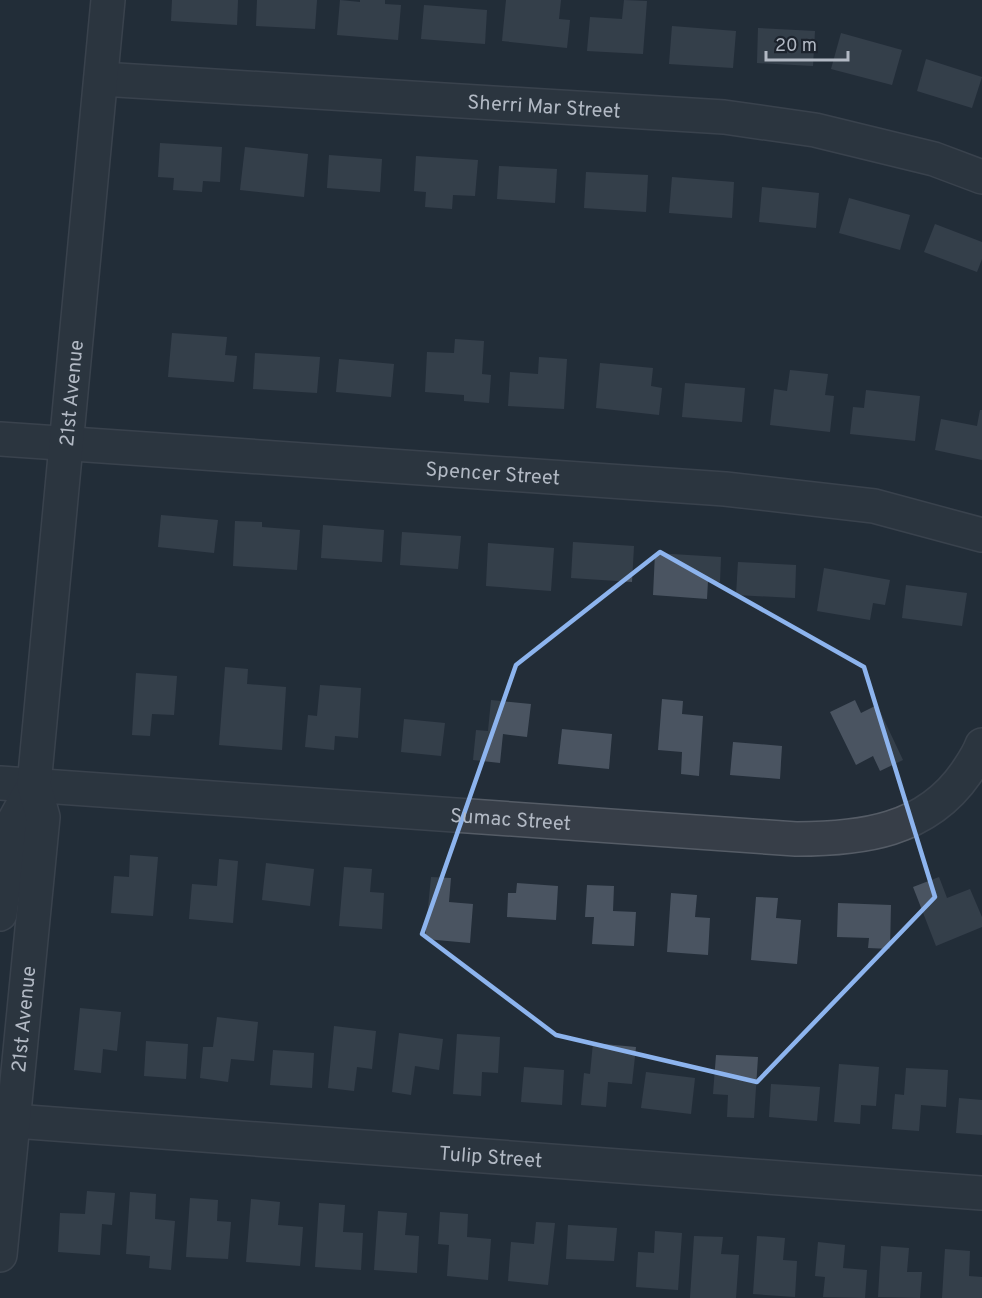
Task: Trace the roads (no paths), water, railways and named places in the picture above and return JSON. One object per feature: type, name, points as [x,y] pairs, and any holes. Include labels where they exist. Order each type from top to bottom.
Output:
[{"type":"street","name":"21st Avenue","points":[[0,1255],[7,1120],[42,817],[34,785],[108,0]]},
{"type":"street","name":"Sherri Mar Street","points":[[101,79],[724,117],[815,130],[934,159],[982,177]]},
{"type":"street","name":"Spencer Street","points":[[0,439],[725,489],[874,506],[982,535]]},
{"type":"street","name":"Sumac Street","points":[[0,783],[784,839],[836,839],[888,830],[920,817],[954,790],[979,754],[982,745]]},
{"type":"street","name":"21st Avenue","points":[[0,914],[12,825],[34,785]]},
{"type":"street","points":[[0,1080],[7,1120]]},
{"type":"street","name":"Tulip Street","points":[[7,1120],[982,1193]]}]
